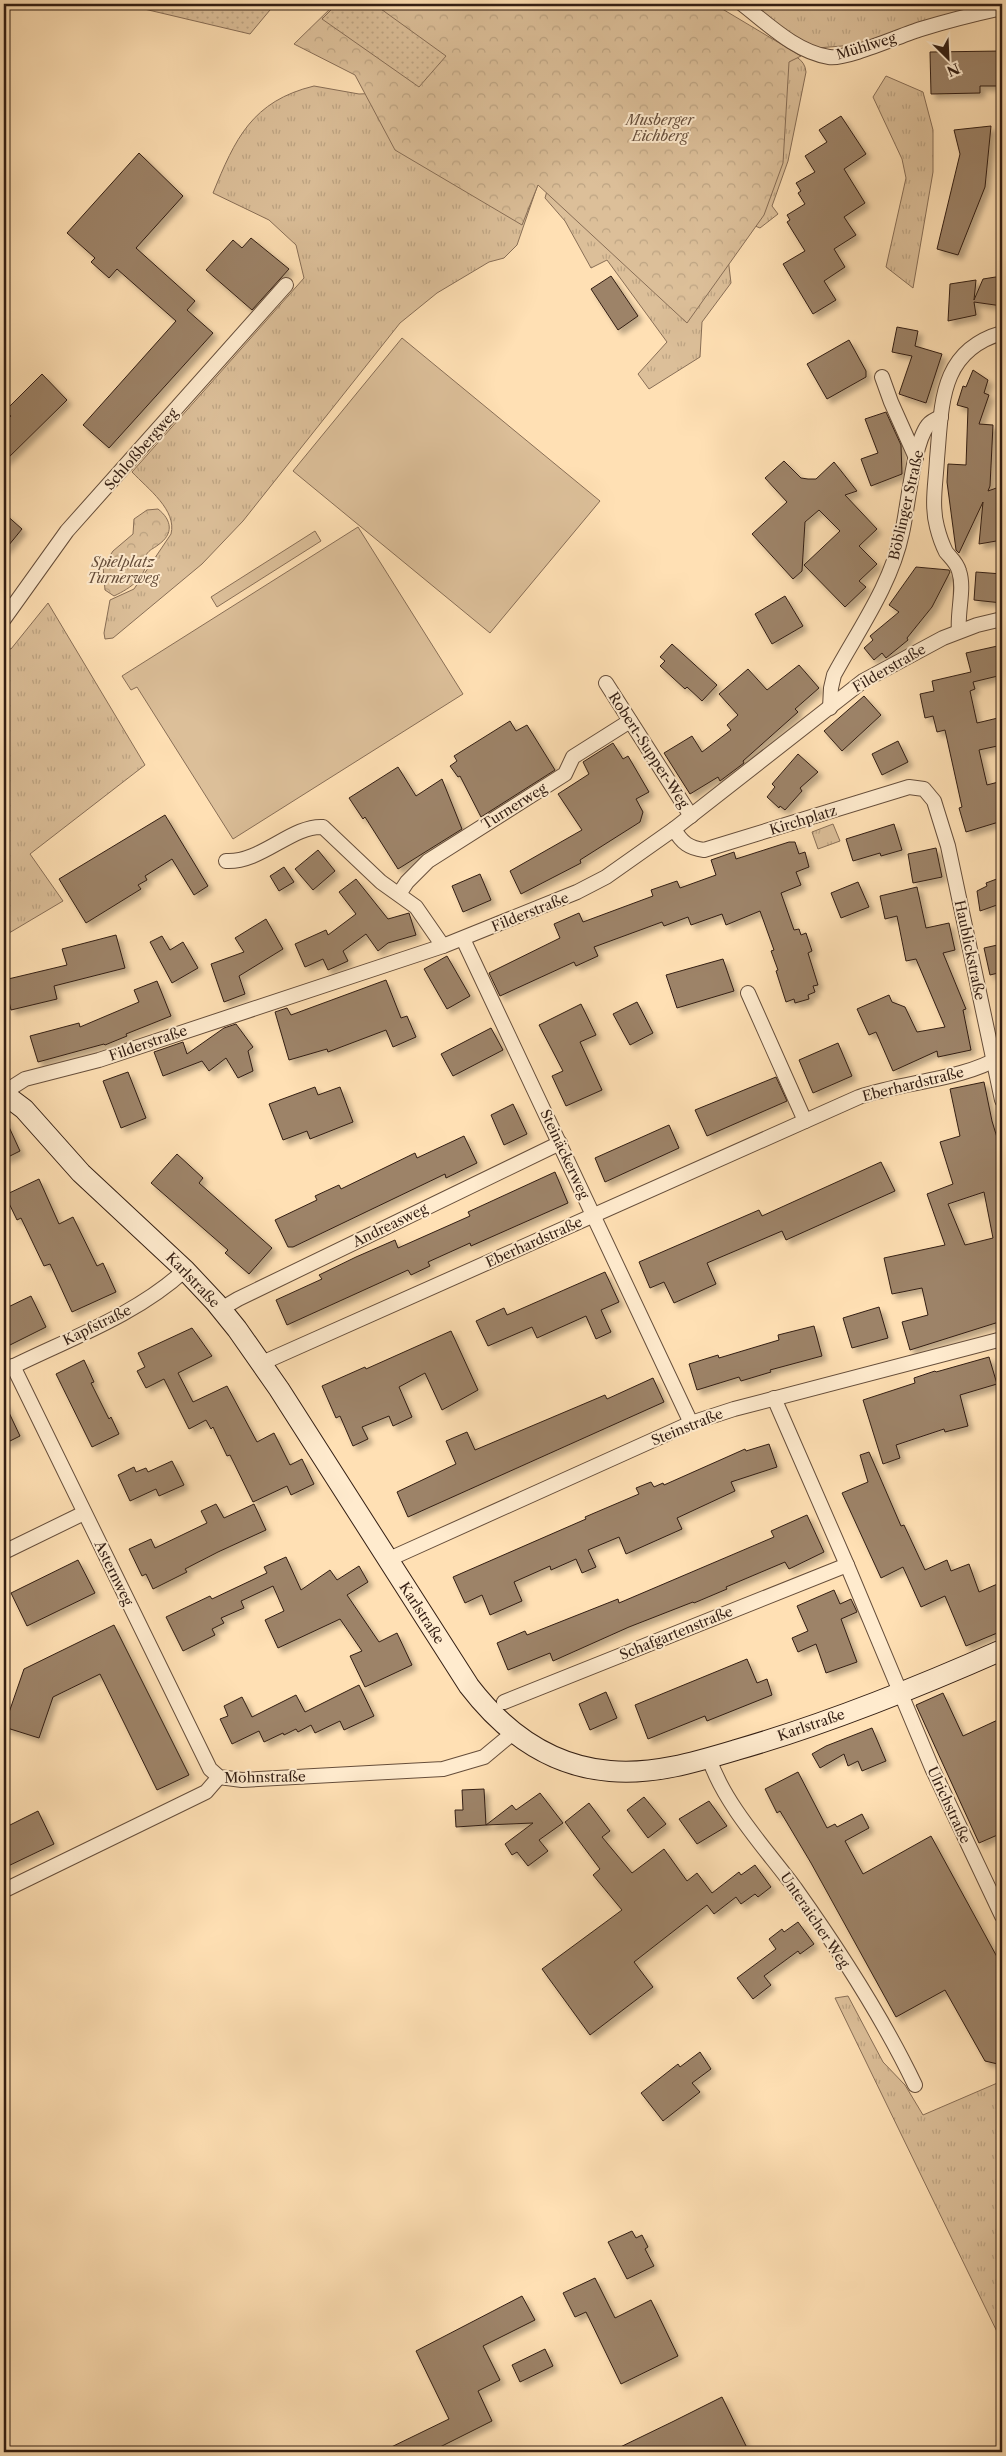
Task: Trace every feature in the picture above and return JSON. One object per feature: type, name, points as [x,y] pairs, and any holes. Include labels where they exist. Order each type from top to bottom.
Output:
[{"type":"main road","name":"Karlstraße","points":[[4,1094],[24,1108],[94,1186],[185,1270],[221,1309],[262,1363],[469,1686],[487,1709],[513,1733],[534,1748],[557,1759],[611,1772],[644,1771],[709,1758],[830,1720],[1002,1650]]},
{"type":"street","name":"Mühlweg","points":[[742,4],[784,37],[803,48],[830,57],[851,53],[937,25],[1002,8]]},
{"type":"street","name":"Schloßbergweg","points":[[4,620],[67,531],[286,285]]},
{"type":"street","name":"Böblinger Straße","points":[[959,631],[958,616],[961,581],[959,570],[940,538],[934,517],[944,389],[964,354],[983,338],[1002,333]]},
{"type":"street","points":[[882,377],[890,402],[916,458]]},
{"type":"street","name":"Böblinger Straße","points":[[830,708],[834,675],[876,600],[897,554],[916,458],[928,425],[941,417]]},
{"type":"street","name":"Filderstraße","points":[[4,1094],[25,1079],[99,1060],[443,946],[561,900],[592,885],[674,830],[830,708],[845,694],[876,673],[959,631],[1002,619]]},
{"type":"street","name":"Robert-Supper-Weg","points":[[606,683],[691,816]]},
{"type":"street","name":"Turnerweg","points":[[399,894],[407,882],[428,862],[565,774],[573,756],[630,722]]},
{"type":"street","name":"Kirchplatz","points":[[674,830],[680,840],[687,846],[704,850],[909,787],[924,789],[934,801]]},
{"type":"street","name":"Haublickstraße","points":[[934,801],[948,846],[998,1058],[1002,1100]]},
{"type":"street","points":[[226,861],[245,859],[309,828],[323,826],[371,873],[416,907],[443,946]]},
{"type":"street","name":"Steinäckerweg","points":[[463,939],[691,1423]]},
{"type":"street","points":[[748,993],[805,1121]]},
{"type":"street","name":"Eberhardstraße","points":[[262,1363],[874,1092],[959,1073],[998,1058]]},
{"type":"street","name":"Andreasweg","points":[[221,1309],[238,1299],[560,1143]]},
{"type":"street","name":"Kapfstraße","points":[[9,1368],[136,1305],[163,1289],[185,1270]]},
{"type":"street","name":"Steinstraße","points":[[388,1560],[691,1423],[774,1398],[1002,1339]]},
{"type":"street","name":"Asternweg","points":[[9,1368],[84,1513],[210,1769],[219,1777]]},
{"type":"street","points":[[774,1398],[847,1564],[900,1692]]},
{"type":"street","points":[[4,1552],[84,1513]]},
{"type":"street","name":"Schafgartenstraße","points":[[504,1702],[847,1564]]},
{"type":"street","name":"Ulrichstraße","points":[[900,1692],[967,1844],[1002,1916]]},
{"type":"street","name":"Mohnstraße","points":[[7,1889],[206,1792],[219,1777],[242,1780],[443,1769],[484,1757],[513,1733]]},
{"type":"street","name":"Unteraicher Weg","points":[[709,1758],[716,1775],[733,1803],[796,1890],[849,1970],[898,2049],[915,2086]]},
{"type":"green space","points":[[123,4],[275,4],[250,34]]},
{"type":"green space","name":"Musberger Eichberg","points":[[335,4],[714,4],[801,56],[789,62],[783,163],[764,215],[687,323],[538,185],[522,225],[395,150],[355,75],[294,44]]},
{"type":"green space","points":[[337,4],[374,4],[446,56],[419,87],[322,19]]},
{"type":"green space","points":[[746,4],[999,4],[972,7],[854,45],[817,48],[791,38]]},
{"type":"green space","points":[[781,49],[801,60],[806,72],[788,161],[772,206],[778,214],[760,228],[743,221],[726,241],[731,283],[702,322],[700,357],[649,389],[638,374],[667,342],[607,260],[591,268],[565,221],[545,198],[557,156]]},
{"type":"green space","points":[[886,76],[923,92],[933,130],[933,172],[913,288],[886,267],[906,178],[902,159],[873,97]]},
{"type":"green space","points":[[314,86],[359,94],[411,92],[547,158],[517,245],[504,258],[489,262],[437,293],[400,323],[243,521],[202,564],[113,638],[105,639],[104,633],[110,600],[134,589],[171,534],[172,525],[166,508],[132,472],[304,278],[296,245],[269,220],[213,193],[229,156],[248,125],[275,101]]},
{"type":"green space","points":[[402,338],[600,501],[490,633],[293,471]]},
{"type":"green space","name":"Spielplatz Turnerweg","points":[[158,509],[163,513],[168,522],[169,532],[167,536],[146,555],[145,569],[138,580],[114,596],[105,590],[103,566],[113,551],[133,534],[134,519],[147,510]]},
{"type":"green space","points":[[358,527],[463,694],[233,839],[137,687],[131,690],[122,676]]},
{"type":"green space","points":[[315,531],[321,541],[217,607],[211,597]]},
{"type":"green space","points":[[48,603],[145,765],[30,854],[63,901],[4,936],[4,647],[11,649]]},
{"type":"green space","points":[[833,824],[840,841],[818,849],[812,832]]},
{"type":"green space","points":[[848,1996],[883,2062],[905,2085],[923,2115],[1002,2081],[1002,2342],[835,1998]]},
{"type":"building","points":[[1002,51],[1002,86],[980,86],[980,93],[931,94],[930,52]]},
{"type":"building","points":[[841,116],[866,154],[844,169],[865,203],[844,217],[856,235],[834,249],[845,267],[824,281],[836,300],[813,314],[783,264],[805,251],[787,222],[790,220],[787,215],[805,204],[798,193],[801,191],[796,183],[815,172],[805,156],[827,142],[819,130]]},
{"type":"building","points":[[991,126],[985,187],[958,255],[937,249],[960,154],[954,130]]},
{"type":"building","points":[[139,153],[183,196],[136,248],[195,301],[187,310],[213,333],[109,448],[83,425],[176,321],[117,269],[109,278],[91,262],[95,258],[67,233]]},
{"type":"building","points":[[251,238],[289,269],[252,310],[206,270],[233,240],[242,248]]},
{"type":"building","points":[[611,276],[638,316],[618,330],[591,289]]},
{"type":"building","points":[[1002,276],[1002,306],[974,302],[976,315],[948,321],[950,284],[976,280],[974,300],[983,279]]},
{"type":"building","points":[[897,327],[918,331],[915,346],[942,354],[926,403],[899,394],[912,356],[892,352]]},
{"type":"building","points":[[849,340],[866,371],[866,377],[827,399],[807,364]]},
{"type":"building","points":[[973,370],[988,380],[984,393],[989,395],[979,424],[993,425],[990,486],[988,491],[1002,486],[1002,540],[979,544],[983,502],[959,553],[956,550],[947,482],[948,464],[966,465],[968,408],[957,405],[963,386],[966,387]]},
{"type":"building","points":[[42,374],[67,400],[4,462],[4,423],[11,416],[5,411]]},
{"type":"building","points":[[886,412],[901,445],[902,474],[871,486],[861,459],[878,453],[865,419]]},
{"type":"building","points":[[784,461],[801,478],[808,479],[816,479],[834,462],[857,491],[845,495],[877,529],[859,546],[877,564],[859,581],[866,587],[845,607],[804,565],[840,531],[819,510],[805,522],[802,571],[793,579],[752,534],[787,502],[765,478]]},
{"type":"building","points":[[4,513],[22,529],[4,551]]},
{"type":"building","points":[[916,567],[949,570],[950,572],[932,607],[907,638],[908,640],[886,658],[882,653],[874,660],[864,648],[873,640],[870,636],[899,612],[889,605]]},
{"type":"building","points":[[976,572],[1002,574],[1002,603],[974,600]]},
{"type":"building","points":[[785,596],[803,626],[772,644],[755,614]]},
{"type":"building","points":[[672,644],[717,685],[702,701],[687,687],[685,689],[660,666],[665,661],[660,657]]},
{"type":"building","points":[[1002,645],[1002,675],[973,682],[975,689],[970,691],[977,723],[1002,717],[1002,745],[979,750],[987,785],[1002,781],[1002,821],[966,832],[959,808],[962,807],[945,730],[937,732],[933,716],[925,718],[920,694],[934,691],[932,681],[971,672],[966,653]]},
{"type":"building","points":[[799,665],[819,688],[795,709],[798,712],[743,761],[744,763],[720,781],[718,777],[690,794],[664,753],[692,736],[702,752],[731,730],[727,725],[738,715],[719,694],[748,669],[767,690]]},
{"type":"building","points":[[864,696],[881,715],[842,751],[824,731]]},
{"type":"building","points":[[510,721],[516,731],[527,725],[555,770],[481,817],[460,776],[458,777],[450,766],[457,761],[454,756]]},
{"type":"building","points":[[898,741],[908,762],[882,775],[872,754]]},
{"type":"building","points":[[613,743],[623,759],[628,756],[649,792],[636,799],[643,812],[640,822],[580,860],[581,863],[521,894],[510,871],[582,830],[558,794],[589,774],[583,762]]},
{"type":"building","points":[[798,754],[818,772],[800,788],[802,791],[785,810],[780,806],[779,808],[767,797],[775,787],[772,784]]},
{"type":"building","points":[[398,767],[416,796],[442,779],[462,829],[398,869],[365,817],[363,819],[349,798]]},
{"type":"building","points":[[165,815],[208,886],[194,895],[172,859],[145,876],[147,880],[138,885],[141,889],[86,923],[59,879]]},
{"type":"building","points":[[894,824],[902,850],[881,856],[880,853],[853,861],[846,839]]},
{"type":"building","points":[[789,842],[795,842],[799,854],[805,852],[809,867],[796,872],[801,885],[781,893],[794,930],[799,929],[801,935],[806,933],[812,951],[808,953],[818,985],[813,986],[815,992],[808,995],[809,999],[795,1003],[794,999],[786,1002],[771,951],[774,950],[760,911],[726,925],[722,914],[691,925],[688,917],[664,926],[662,922],[594,947],[598,956],[576,966],[574,962],[500,996],[489,973],[560,938],[554,924],[579,913],[583,922],[653,896],[651,890],[677,881],[680,888],[716,875],[711,860],[734,852],[736,859]]},
{"type":"building","points":[[936,848],[942,877],[913,883],[908,854]]},
{"type":"building","points":[[318,850],[335,871],[313,890],[295,869]]},
{"type":"building","points":[[284,867],[294,882],[279,891],[270,876]]},
{"type":"building","points":[[480,874],[491,900],[463,912],[452,886]]},
{"type":"building","points":[[1002,877],[1002,915],[997,905],[980,911],[977,891],[987,886],[986,883]]},
{"type":"building","points":[[356,879],[388,919],[409,913],[416,935],[388,943],[378,951],[366,934],[343,951],[348,961],[328,970],[323,959],[305,967],[295,944],[326,930],[328,935],[356,914],[339,892]]},
{"type":"building","points":[[858,882],[869,907],[841,918],[831,893]]},
{"type":"building","points":[[917,887],[926,928],[949,923],[955,950],[943,953],[966,1009],[963,1010],[971,1050],[938,1057],[937,1051],[893,1071],[876,1032],[869,1035],[857,1009],[889,995],[892,1002],[905,1007],[917,1032],[945,1027],[916,959],[906,961],[897,916],[885,919],[880,896]]},
{"type":"building","points":[[266,919],[283,949],[239,976],[245,994],[224,1002],[211,964],[244,952],[235,938]]},
{"type":"building","points":[[116,935],[125,968],[54,986],[57,999],[11,1010],[4,980],[67,965],[62,949]]},
{"type":"building","points":[[162,936],[170,950],[183,942],[198,968],[172,983],[150,942]]},
{"type":"building","points":[[1002,944],[1002,972],[990,975],[984,948]]},
{"type":"building","points":[[447,956],[470,996],[447,1009],[424,969]]},
{"type":"building","points":[[723,959],[734,991],[677,1008],[666,975]]},
{"type":"building","points":[[386,980],[401,1018],[407,1016],[416,1037],[393,1047],[386,1030],[328,1052],[327,1049],[289,1060],[275,1012],[287,1008],[291,1015]]},
{"type":"building","points":[[157,981],[171,1016],[126,1034],[127,1036],[105,1045],[38,1062],[30,1036],[79,1023],[80,1027],[139,1002],[134,990]]},
{"type":"building","points":[[637,1002],[653,1033],[630,1045],[613,1014]]},
{"type":"building","points":[[581,1004],[596,1035],[580,1042],[602,1090],[566,1106],[552,1076],[563,1071],[539,1025]]},
{"type":"building","points":[[236,1024],[253,1047],[248,1051],[253,1071],[238,1078],[226,1058],[209,1071],[202,1061],[163,1076],[154,1052],[183,1042],[187,1054],[224,1028]]},
{"type":"building","points":[[491,1028],[503,1050],[453,1076],[441,1054]]},
{"type":"building","points":[[838,1043],[852,1076],[813,1093],[799,1060]]},
{"type":"building","points":[[128,1072],[146,1118],[121,1128],[103,1081]]},
{"type":"building","points":[[776,1077],[787,1101],[707,1136],[695,1110]]},
{"type":"building","points":[[984,1082],[992,1121],[1002,1154],[998,1155],[1002,1171],[1002,1321],[910,1350],[902,1322],[928,1315],[922,1288],[892,1294],[884,1258],[945,1245],[927,1194],[953,1184],[940,1142],[960,1136],[950,1089]],"holes":[[[984,1192],[993,1238],[965,1245],[948,1204]]]},
{"type":"building","points":[[315,1087],[318,1095],[340,1087],[353,1122],[310,1139],[307,1131],[283,1140],[269,1104]]},
{"type":"building","points":[[513,1104],[527,1134],[504,1145],[491,1115]]},
{"type":"building","points":[[4,1116],[20,1151],[4,1159]]},
{"type":"building","points":[[669,1125],[679,1148],[605,1182],[595,1158]]},
{"type":"building","points":[[464,1136],[477,1163],[446,1178],[445,1174],[293,1247],[288,1247],[275,1220],[317,1200],[315,1196],[339,1185],[341,1189],[415,1153],[417,1158]]},
{"type":"building","points":[[177,1154],[203,1178],[199,1183],[272,1248],[249,1274],[225,1253],[228,1250],[151,1183]]},
{"type":"building","points":[[881,1162],[895,1191],[786,1240],[782,1231],[707,1263],[716,1284],[674,1303],[664,1282],[650,1288],[639,1262],[759,1210],[762,1216]]},
{"type":"building","points":[[555,1172],[568,1203],[471,1246],[470,1243],[428,1262],[430,1266],[411,1275],[408,1270],[287,1325],[276,1300],[322,1279],[319,1275],[395,1240],[398,1248],[470,1216],[468,1212]]},
{"type":"building","points":[[39,1179],[59,1224],[73,1217],[97,1266],[103,1263],[116,1292],[72,1312],[50,1264],[44,1266],[21,1218],[17,1220],[5,1195]]},
{"type":"building","points":[[605,1272],[619,1302],[601,1310],[611,1332],[596,1339],[586,1316],[537,1338],[532,1327],[488,1346],[476,1321],[504,1308],[507,1315]]},
{"type":"building","points":[[31,1296],[46,1327],[4,1348],[4,1309]]},
{"type":"building","points":[[879,1307],[888,1338],[852,1348],[843,1318]]},
{"type":"building","points":[[814,1326],[822,1356],[770,1370],[771,1372],[741,1381],[739,1377],[697,1390],[689,1364],[718,1355],[719,1358],[779,1340],[778,1335]]},
{"type":"building","points":[[192,1328],[212,1356],[178,1373],[193,1402],[227,1386],[257,1442],[274,1433],[290,1465],[302,1459],[314,1484],[291,1495],[287,1486],[253,1502],[230,1455],[227,1456],[213,1427],[211,1429],[206,1420],[189,1429],[164,1379],[146,1388],[137,1371],[145,1367],[138,1353]]},
{"type":"building","points":[[451,1331],[478,1390],[442,1410],[425,1373],[399,1387],[412,1417],[393,1426],[389,1416],[362,1427],[368,1439],[353,1446],[340,1416],[336,1418],[322,1386],[365,1367],[366,1369]]},
{"type":"building","points":[[989,1357],[997,1384],[960,1395],[968,1426],[945,1432],[944,1429],[896,1445],[900,1458],[883,1464],[863,1400],[915,1383],[914,1378]]},
{"type":"building","points":[[84,1360],[94,1382],[91,1383],[109,1419],[111,1417],[119,1434],[92,1447],[56,1374]]},
{"type":"building","points":[[653,1378],[664,1402],[408,1517],[397,1492],[456,1464],[446,1441],[467,1432],[475,1450],[605,1395],[607,1399]]},
{"type":"building","points":[[4,1402],[20,1436],[4,1444]]},
{"type":"building","points":[[769,1444],[777,1467],[731,1482],[735,1491],[677,1518],[682,1529],[626,1554],[619,1537],[588,1550],[596,1567],[582,1573],[576,1559],[551,1570],[550,1566],[514,1582],[522,1601],[490,1615],[482,1595],[465,1603],[453,1577],[639,1494],[636,1488],[651,1482],[654,1487],[663,1483],[664,1485],[745,1449],[746,1451]]},
{"type":"building","points":[[869,1452],[901,1526],[904,1525],[925,1570],[947,1560],[951,1571],[969,1564],[979,1592],[1002,1582],[1002,1631],[966,1646],[945,1596],[921,1607],[903,1567],[881,1578],[842,1493],[868,1482],[860,1455]]},
{"type":"building","points":[[172,1461],[184,1485],[159,1496],[156,1489],[130,1501],[118,1475],[134,1467],[136,1472],[146,1468],[148,1472]]},
{"type":"building","points":[[216,1504],[224,1518],[254,1504],[266,1530],[185,1569],[187,1572],[153,1589],[146,1574],[142,1576],[129,1549],[151,1539],[155,1548],[207,1523],[201,1511]]},
{"type":"building","points":[[807,1515],[824,1552],[789,1569],[785,1562],[726,1587],[727,1589],[629,1627],[553,1661],[550,1653],[508,1670],[497,1643],[525,1631],[527,1635],[618,1599],[619,1603],[774,1537],[771,1531]]},
{"type":"building","points":[[286,1557],[301,1590],[330,1570],[337,1580],[359,1566],[368,1582],[347,1595],[379,1642],[397,1633],[412,1665],[365,1687],[350,1656],[362,1651],[340,1619],[278,1648],[265,1620],[284,1611],[273,1586],[241,1601],[244,1608],[221,1618],[224,1623],[212,1629],[215,1635],[183,1651],[166,1617],[210,1596],[212,1599],[267,1573],[264,1567]]},
{"type":"building","points":[[78,1560],[95,1593],[27,1626],[11,1593]]},
{"type":"building","points":[[834,1590],[840,1604],[851,1599],[857,1612],[841,1619],[857,1662],[826,1673],[816,1644],[798,1652],[792,1638],[808,1631],[797,1606]]},
{"type":"building","points":[[114,1625],[189,1775],[157,1790],[100,1674],[53,1697],[39,1738],[4,1727],[24,1669]]},
{"type":"building","points":[[747,1659],[757,1683],[767,1679],[772,1695],[707,1721],[705,1716],[648,1739],[635,1705]]},
{"type":"building","points":[[359,1685],[374,1716],[344,1730],[340,1721],[315,1733],[311,1725],[298,1732],[296,1729],[264,1742],[259,1731],[232,1744],[220,1719],[228,1716],[224,1706],[242,1697],[252,1717],[296,1695],[305,1712]]},
{"type":"building","points":[[606,1692],[617,1718],[590,1730],[579,1704]]},
{"type":"building","points":[[943,1693],[963,1736],[1002,1718],[1002,1833],[979,1843],[916,1705]]},
{"type":"building","points":[[872,1728],[886,1761],[862,1771],[858,1761],[848,1766],[844,1754],[820,1768],[812,1754],[826,1746]]},
{"type":"building","points":[[798,1772],[827,1828],[835,1824],[837,1827],[862,1814],[869,1828],[845,1841],[863,1874],[931,1836],[1002,1966],[1002,2065],[985,2061],[945,1990],[896,2017],[811,1863],[780,1811],[777,1813],[765,1789]]},
{"type":"building","points":[[484,1789],[486,1825],[456,1827],[455,1810],[463,1810],[462,1790]]},
{"type":"building","points":[[540,1793],[563,1823],[539,1840],[548,1851],[528,1866],[517,1852],[512,1855],[505,1844],[533,1823],[486,1825],[512,1805],[516,1810]]},
{"type":"building","points":[[644,1797],[666,1824],[648,1838],[627,1810]]},
{"type":"building","points":[[709,1801],[727,1826],[697,1844],[679,1819]]},
{"type":"building","points":[[589,1803],[610,1831],[602,1837],[632,1873],[664,1849],[687,1881],[697,1873],[712,1893],[739,1872],[741,1875],[755,1865],[771,1887],[758,1897],[755,1894],[741,1904],[736,1897],[714,1914],[707,1905],[634,1962],[653,1987],[590,2035],[542,1969],[622,1910],[593,1875],[600,1869],[565,1822]]},
{"type":"building","points":[[38,1811],[54,1844],[4,1868],[4,1828]]},
{"type":"building","points":[[798,1922],[814,1944],[800,1954],[798,1951],[764,1976],[771,1985],[753,1999],[737,1978],[776,1949],[769,1939],[782,1929],[784,1932]]},
{"type":"building","points":[[700,2052],[711,2069],[692,2083],[700,2092],[663,2121],[641,2093],[678,2064],[680,2067]]},
{"type":"building","points":[[632,2231],[636,2238],[642,2235],[648,2247],[645,2249],[654,2266],[627,2279],[608,2242]]},
{"type":"building","points":[[595,2278],[615,2318],[651,2300],[678,2356],[621,2384],[586,2312],[575,2317],[563,2293]]},
{"type":"building","points":[[522,2296],[535,2320],[483,2346],[500,2380],[478,2391],[492,2421],[430,2452],[381,2452],[449,2419],[416,2351]]},
{"type":"building","points":[[545,2349],[553,2366],[520,2382],[512,2365]]},
{"type":"building","points":[[722,2397],[749,2452],[610,2452],[672,2422]]}]
